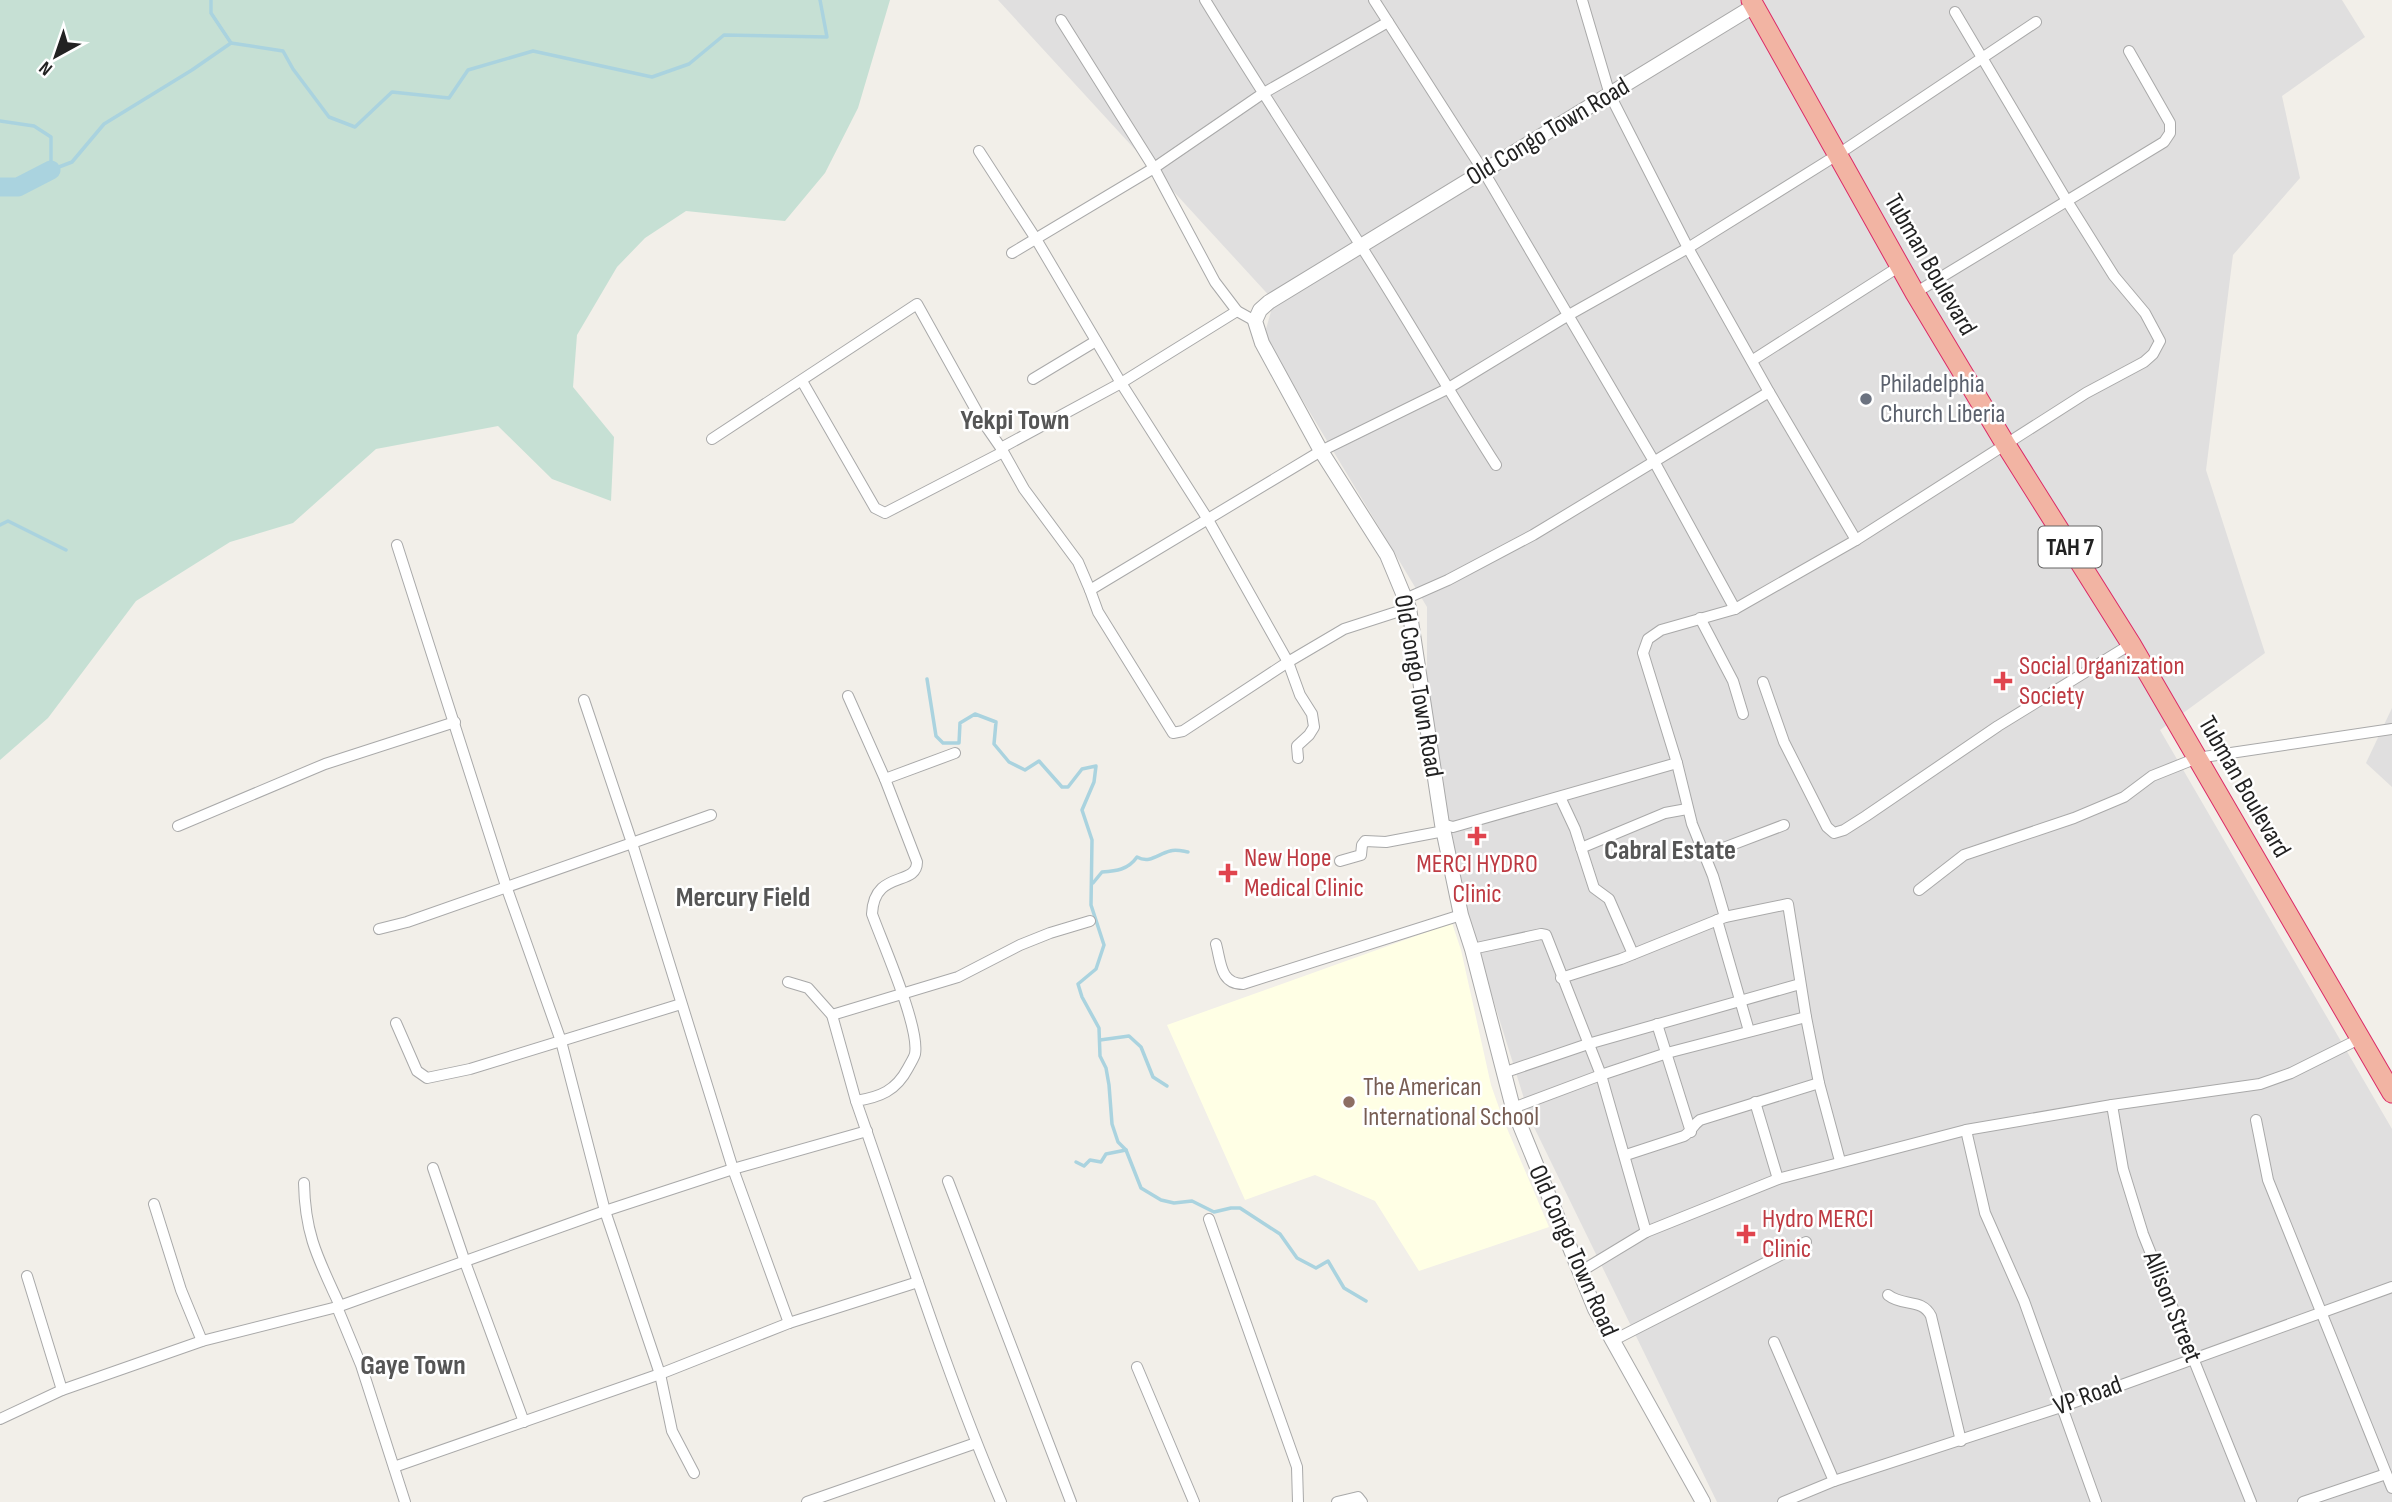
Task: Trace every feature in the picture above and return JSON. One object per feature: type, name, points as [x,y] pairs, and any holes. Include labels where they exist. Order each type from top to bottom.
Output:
[{"type":"highway","name":"Tubman Boulevard","points":[[1752,3],[1899,266],[2006,445],[2131,644],[2392,1093]]},
{"type":"street","points":[[1205,0],[1262,94],[1361,245],[1496,465]]},
{"type":"street","points":[[1374,0],[1484,172],[1655,463],[1735,609]]},
{"type":"street","points":[[1582,0],[1610,95],[1688,248],[1856,540]]},
{"type":"street","name":"Old Congo Town Road","points":[[1703,1502],[1595,1309],[1513,1108],[1461,915],[1443,828],[1407,603],[1387,555],[1321,451],[1262,343],[1255,321],[1260,310],[1269,302],[1610,95],[1752,3]]},
{"type":"street","points":[[1749,1031],[1705,855],[1687,809],[1677,763],[1643,653],[1648,639],[1661,631],[1735,609],[1856,540],[2086,393],[2144,362],[2153,354],[2160,341],[2145,313],[2114,276],[2067,201],[1955,12]]},
{"type":"street","points":[[1061,20],[1154,169],[1215,282],[1237,311],[1255,321]]},
{"type":"street","points":[[1012,253],[1154,169],[1262,94],[1388,22]]},
{"type":"street","points":[[1090,590],[1321,451],[1447,389],[1567,316],[1688,248],[1837,155],[2036,22]]},
{"type":"street","points":[[1915,293],[2164,142],[2170,133],[2170,123],[2129,51]]},
{"type":"street","points":[[979,151],[1121,383],[1208,518],[1288,662],[1300,695],[1312,714],[1314,727],[1310,736],[1297,746],[1298,758]]},
{"type":"street","points":[[1753,360],[1899,266]]},
{"type":"street","points":[[712,439],[917,304],[981,419],[1024,489],[1078,562],[1098,612],[1173,733],[1183,732],[1288,662],[1344,629],[1407,603],[1533,535],[1769,392]]},
{"type":"street","points":[[802,380],[875,508],[885,513],[1121,383],[1237,311]]},
{"type":"street","points":[[1033,379],[1096,341]]},
{"type":"street","points":[[397,545],[506,886],[561,1041],[606,1211],[660,1374],[672,1431],[694,1474]]},
{"type":"street","points":[[1700,618],[1733,681],[1743,714]]},
{"type":"street","points":[[1763,682],[1784,742],[1827,827],[1834,833],[1866,816],[1998,726],[2131,644]]},
{"type":"street","points":[[848,696],[885,779],[917,862],[913,874],[881,887],[873,900],[872,914],[902,993],[914,1033],[915,1054],[903,1077],[893,1088],[880,1097],[856,1101]]},
{"type":"street","points":[[584,700],[632,843],[733,1169],[789,1323]]},
{"type":"street","points":[[178,826],[325,764],[455,722]]},
{"type":"street","points":[[1919,890],[1964,855],[2111,803],[2124,797],[2152,776],[2197,758],[2392,729]]},
{"type":"street","points":[[885,779],[955,753]]},
{"type":"street","points":[[1340,862],[1362,855],[1365,841],[1387,842],[1452,827],[1677,763]]},
{"type":"street","points":[[1560,797],[1594,888],[1609,899],[1633,954]]},
{"type":"street","points":[[1581,848],[1665,813],[1687,809]]},
{"type":"street","points":[[379,929],[407,922],[710,815]]},
{"type":"street","points":[[1705,855],[1784,825]]},
{"type":"street","points":[[1561,978],[1633,954],[1721,919],[1788,904],[1819,1083],[1840,1161]]},
{"type":"street","points":[[1216,944],[1226,979],[1233,984],[1243,984],[1461,915]]},
{"type":"street","points":[[832,1014],[958,976],[1020,945],[1090,921]]},
{"type":"street","points":[[1472,949],[1546,935],[1601,1075],[1646,1232]]},
{"type":"street","points":[[788,982],[808,988],[832,1014],[856,1101],[918,1282],[976,1443],[1001,1502]]},
{"type":"street","points":[[1503,1073],[1588,1044],[1800,984]]},
{"type":"street","points":[[396,1023],[417,1071],[427,1078],[470,1069],[681,1004]]},
{"type":"street","points":[[1513,1108],[1667,1053],[1806,1017]]},
{"type":"street","points":[[1657,1024],[1691,1132]]},
{"type":"street","points":[[1580,1272],[1646,1232],[1778,1179],[1966,1130],[2112,1105],[2260,1084],[2291,1073],[2359,1039]]},
{"type":"street","points":[[1626,1155],[1691,1132],[1694,1124],[1700,1120],[1819,1083]]},
{"type":"street","points":[[1755,1102],[1778,1179]]},
{"type":"street","name":"Allison Street","points":[[2112,1105],[2123,1169],[2139,1221],[2251,1502]]},
{"type":"street","points":[[2256,1120],[2268,1180],[2392,1488]]},
{"type":"street","points":[[1966,1130],[1985,1213],[2024,1301],[2096,1502]]},
{"type":"street","points":[[0,1419],[62,1390],[202,1341],[339,1307],[606,1211],[733,1169],[867,1131]]},
{"type":"street","points":[[433,1168],[524,1422]]},
{"type":"street","points":[[948,1181],[1071,1502]]},
{"type":"street","points":[[304,1184],[304,1213],[311,1242],[361,1365],[405,1502]]},
{"type":"street","points":[[153,1204],[181,1290],[202,1341]]},
{"type":"street","points":[[1209,1219],[1297,1467],[1298,1502]]},
{"type":"street","points":[[1612,1341],[1806,1242]]},
{"type":"street","points":[[27,1276],[62,1390]]},
{"type":"street","points":[[394,1467],[660,1374],[789,1323],[918,1282]]},
{"type":"street","name":"VP Road","points":[[1783,1502],[1834,1481],[2061,1407],[2392,1287]]},
{"type":"street","points":[[1888,1295],[1895,1301],[1921,1304],[1931,1316],[1961,1441]]},
{"type":"street","points":[[1774,1342],[1834,1481]]},
{"type":"street","points":[[1137,1367],[1194,1502]]},
{"type":"street","points":[[807,1502],[976,1443]]},
{"type":"street","points":[[2303,1502],[2386,1474]]},
{"type":"street","points":[[841,1490],[845,1502]]},
{"type":"street","points":[[1337,1502],[1359,1497],[1362,1502]]},
{"type":"shaded area","points":[[0,0],[890,0],[858,108],[825,173],[785,221],[686,211],[645,238],[617,267],[577,335],[573,387],[614,437],[611,501],[552,479],[498,426],[376,449],[293,523],[230,542],[136,601],[48,718],[0,760]]},
{"type":"shaded area","points":[[998,0],[2342,0],[2365,37],[2282,96],[2300,178],[2233,255],[2206,470],[2265,653],[2160,730],[2392,1129],[2392,1502],[1717,1502],[1531,1121],[1451,864],[1427,730],[1427,607],[1264,336],[1274,301]]},
{"type":"shaded area","points":[[2392,708],[2392,787],[2366,763]]},
{"type":"shaded area","name":"The American International School","points":[[1452,923],[1461,950],[1491,1085],[1549,1227],[1419,1271],[1375,1201],[1315,1175],[1245,1200],[1167,1025]]},
{"type":"waterway","points":[[211,0],[211,13],[231,43]]},
{"type":"waterway","points":[[0,121],[34,126],[51,137],[51,170],[72,162],[104,124],[231,43],[283,51],[329,117],[355,127],[392,92],[449,98],[468,70],[533,51],[652,77],[689,64],[724,35],[827,37],[820,0]]},
{"type":"waterway","points":[[0,187],[18,187],[51,170]]},
{"type":"waterway","points":[[0,525],[8,521],[66,550]]},
{"type":"waterway","points":[[927,679],[936,736],[943,743],[959,743],[960,723],[975,714],[996,722],[994,744],[1009,762],[1025,770],[1039,761],[1062,787],[1068,787],[1082,769],[1096,766],[1094,782],[1082,810],[1092,840],[1091,905],[1104,945],[1096,969],[1078,984],[1099,1028],[1100,1056],[1106,1068],[1112,1124],[1141,1188],[1161,1200],[1174,1203],[1192,1201],[1214,1212],[1240,1208],[1280,1234],[1297,1258],[1316,1268],[1328,1261],[1344,1288],[1366,1301]]},
{"type":"waterway","points":[[1093,883],[1102,872],[1126,867],[1137,857],[1154,858],[1172,850],[1188,852]]},
{"type":"waterway","points":[[1100,1040],[1129,1036],[1141,1047],[1153,1077],[1167,1086]]},
{"type":"waterway","points":[[1076,1162],[1084,1166],[1090,1160],[1101,1162],[1106,1154],[1126,1150]]},
{"type":"place","name":"Philadelphia Church Liberia","points":[[1866,399]]},
{"type":"place","name":"Social Organization Society","points":[[2003,681]]},
{"type":"place","name":"MERCI HYDRO Clinic","points":[[1477,836]]},
{"type":"place","name":"New Hope Medical Clinic","points":[[1228,873]]},
{"type":"place","name":"The American International School","points":[[1349,1102]]},
{"type":"place","name":"Hydro MERCI Clinic","points":[[1746,1234]]},
{"type":"district","name":"Yekpi Town","points":[[1015,420]]},
{"type":"district","name":"Cabral Estate","points":[[1670,850]]},
{"type":"district","name":"Mercury Field","points":[[743,897]]},
{"type":"district","name":"Gaye Town","points":[[413,1365]]}]
